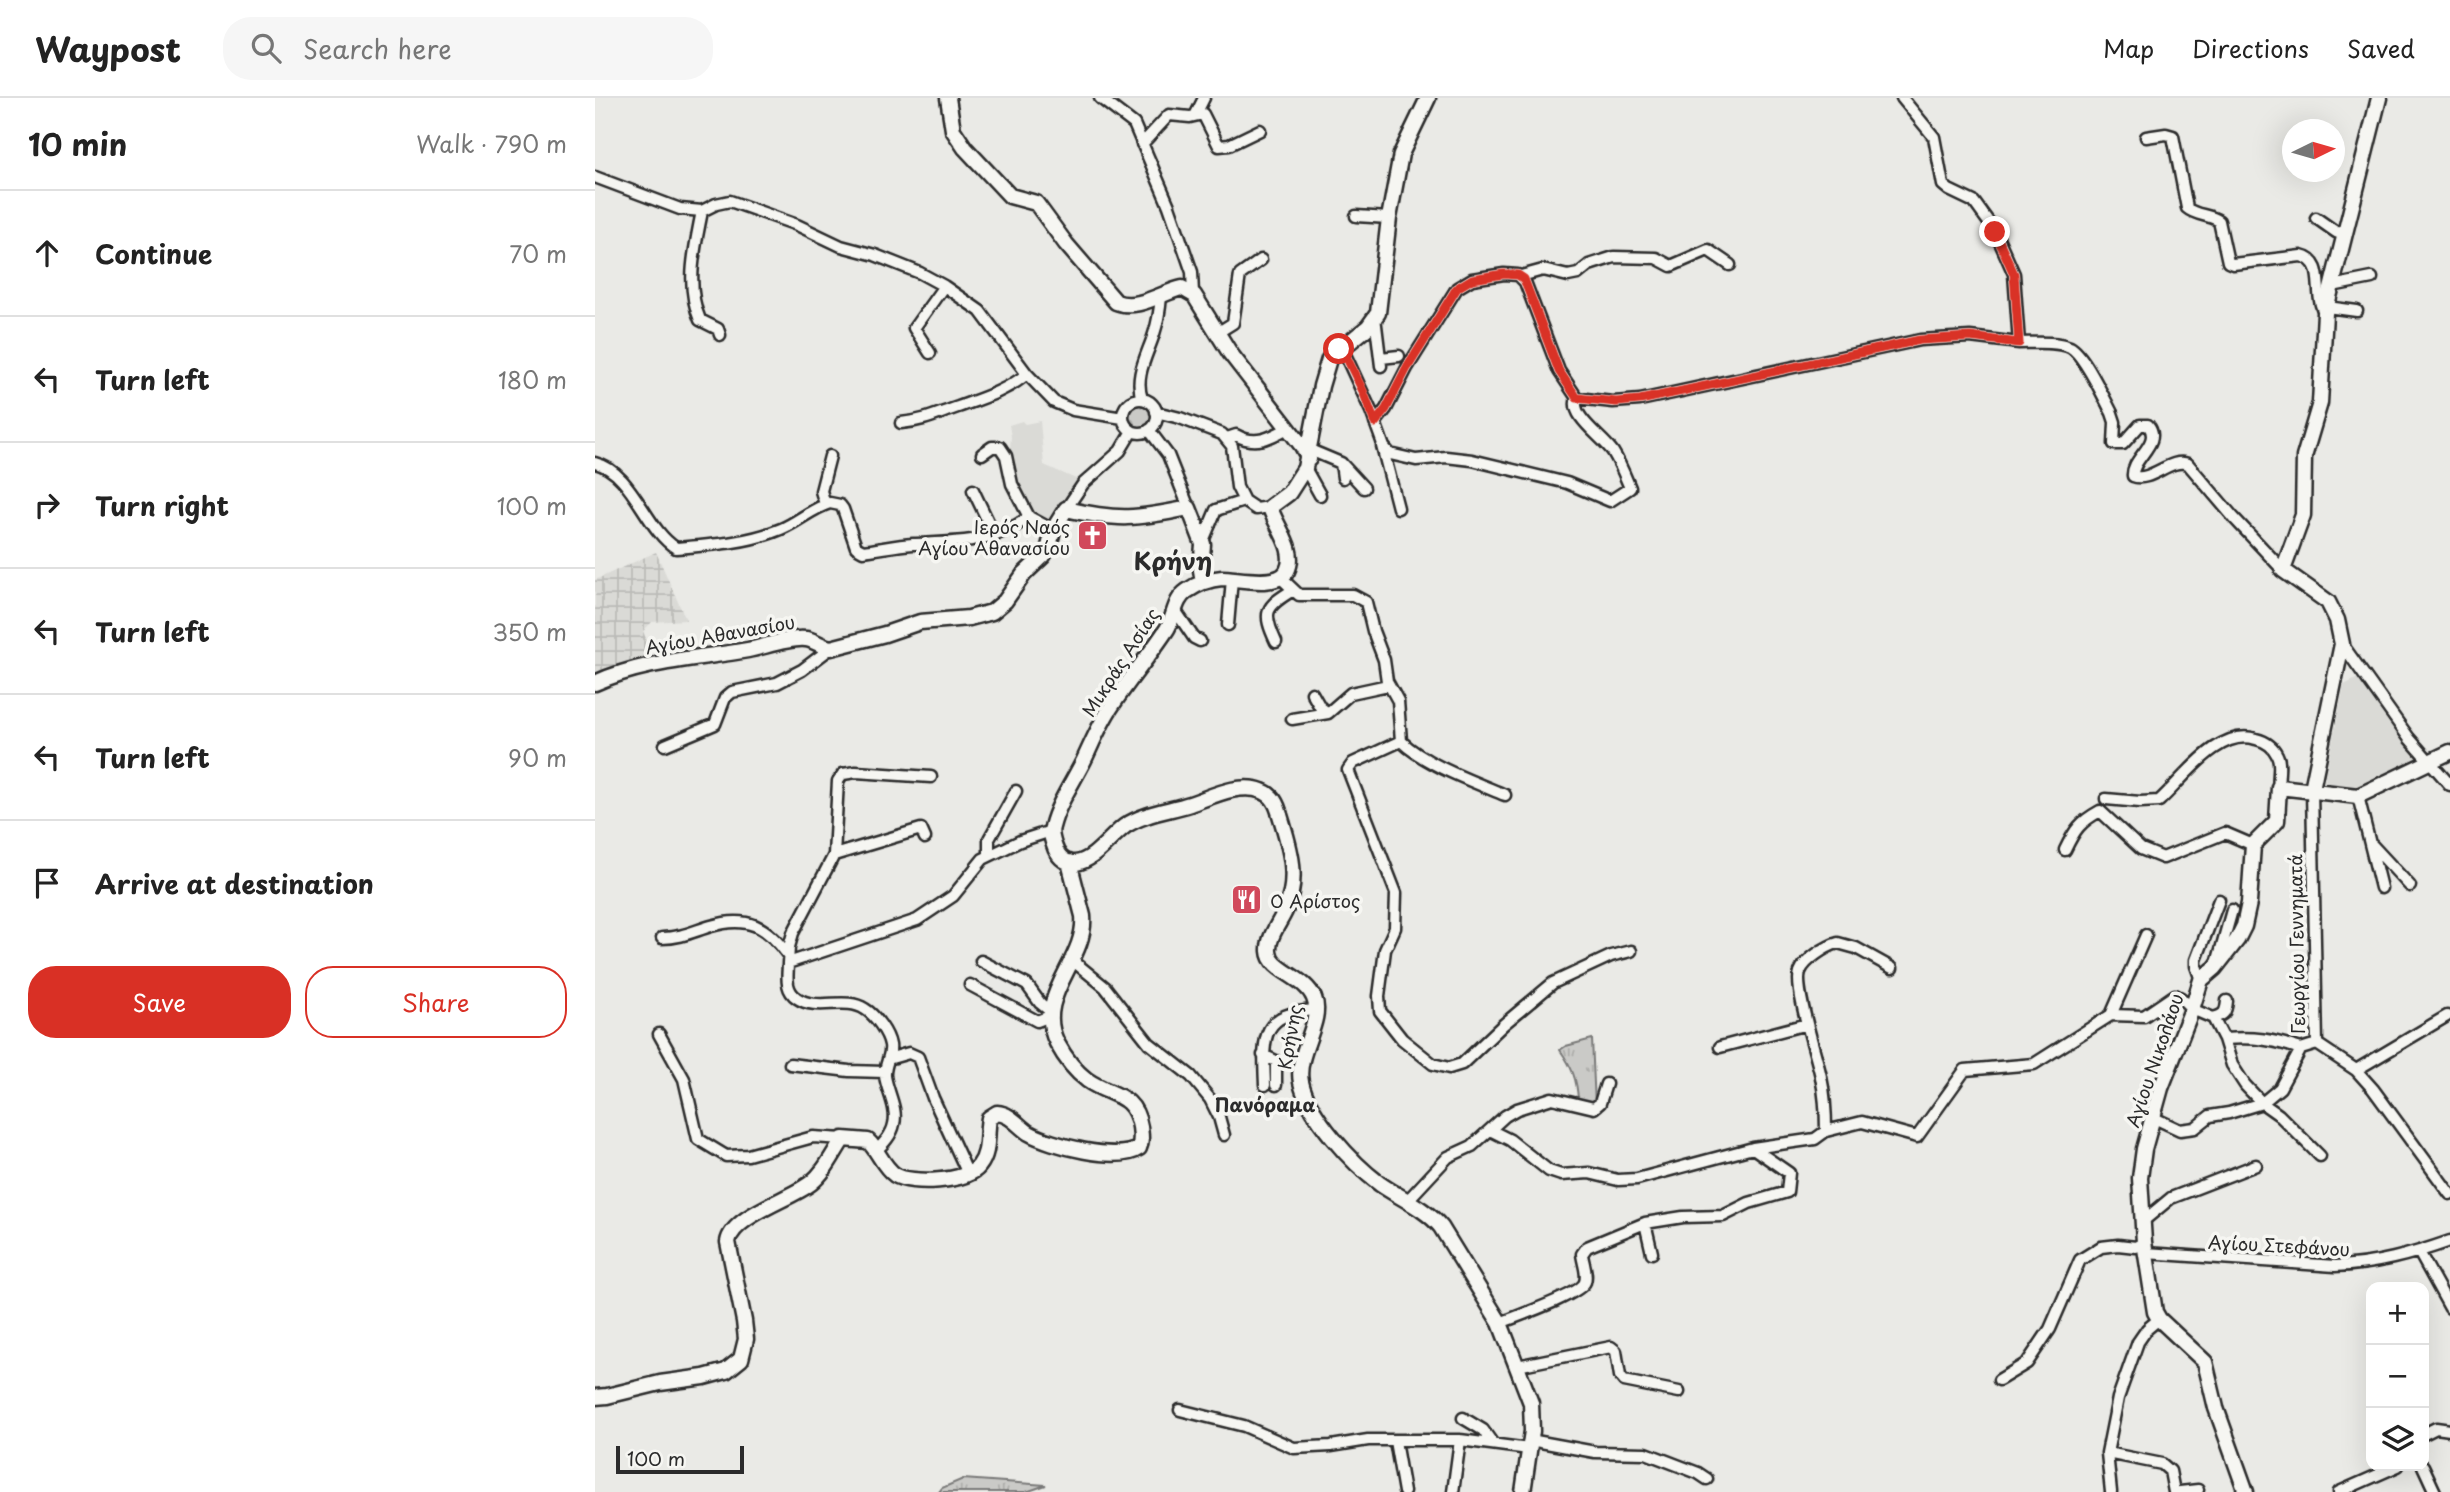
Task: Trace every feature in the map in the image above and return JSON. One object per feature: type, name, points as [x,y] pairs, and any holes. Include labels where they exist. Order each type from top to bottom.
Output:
[{"type":"street","points":[[948,98],[953,130],[965,148],[1010,196],[1036,203],[1066,244],[1116,302],[1126,304],[1182,288],[1193,294]]},
{"type":"street","points":[[1100,98],[1114,111],[1133,122],[1169,206],[1192,272],[1193,294],[1217,333],[1308,459],[1320,495]]},
{"type":"street","points":[[1196,114],[1204,98]]},
{"type":"street","points":[[1156,412],[1221,433],[1227,438],[1231,446],[1237,486],[1244,501],[1256,509],[1270,507],[1289,493],[1308,459],[1327,362],[1375,317],[1381,298],[1389,218],[1401,154],[1428,98]]},
{"type":"street","points":[[1902,98],[1934,137],[1943,185],[1974,202],[1995,232],[2014,274],[2019,343]]},
{"type":"street","points":[[2283,570],[2303,515],[2304,457],[2320,403],[2326,310],[2379,98]]},
{"type":"street","points":[[1142,144],[1169,115],[1190,117],[1203,114],[1219,146],[1229,145],[1259,130]]},
{"type":"street","points":[[2146,137],[2166,134],[2173,136],[2187,208],[2212,216],[2219,222],[2228,262],[2233,264],[2301,256],[2308,258],[2313,262],[2318,275],[2319,305],[2326,310],[2357,311]]},
{"type":"street","points":[[595,177],[680,209],[702,211],[730,201],[797,225],[841,246],[875,255],[920,273],[944,286],[984,315],[1027,374],[1059,405],[1087,413],[1122,418]]},
{"type":"street","points":[[702,211],[692,264],[691,288],[700,320],[718,329],[720,335]]},
{"type":"street","points":[[1356,216],[1389,218]]},
{"type":"street","points":[[2316,218],[2344,235]]},
{"type":"street","points":[[1375,423],[1386,409],[1407,368],[1456,289],[1468,280],[1504,274],[1521,276],[1543,270],[1567,276],[1578,274],[1589,265],[1614,257],[1656,258],[1671,266],[1708,250],[1730,265]]},
{"type":"street","points":[[1217,333],[1233,323],[1238,277],[1261,260]]},
{"type":"street","points":[[1382,442],[1388,453],[1397,457],[1416,460],[1446,457],[1472,460],[1567,483],[1611,500],[1628,490],[1630,487],[1611,449],[1579,414],[1575,405],[1577,398],[1559,371],[1521,276]]},
{"type":"street","points":[[2332,286],[2372,278]]},
{"type":"street","points":[[930,353],[914,328],[944,286]]},
{"type":"street","points":[[1142,399],[1138,388],[1139,377],[1157,325],[1161,296]]},
{"type":"street","points":[[1375,317],[1381,362],[1399,356]]},
{"type":"street","points":[[1577,398],[1616,402],[1640,400],[1819,360],[1937,338],[1970,337],[2061,345],[2075,351],[2112,413],[2115,422],[2114,444],[2123,444],[2140,425],[2148,425],[2152,430],[2152,438],[2134,467],[2133,476],[2143,478],[2181,462],[2188,464],[2283,570],[2328,602],[2337,621],[2342,644],[2428,762],[2450,785]]},
{"type":"street","points":[[1342,348],[1363,391],[1382,442],[1398,508]]},
{"type":"street","points":[[901,423],[924,420],[983,398],[1014,384],[1027,374]]},
{"type":"street","points":[[1134,399],[1151,403],[1156,412],[1155,424],[1142,433],[1132,431],[1122,418],[1127,404],[1134,399]]},
{"type":"street","points":[[1227,438],[1236,435],[1247,441],[1264,440],[1288,428]]},
{"type":"street","points":[[1149,430],[1168,455],[1203,541]]},
{"type":"street","points":[[665,745],[715,724],[725,698],[732,692],[777,684],[802,670],[831,648],[920,622],[989,614],[999,607],[1021,577],[1043,556],[1049,547],[1053,530],[1083,484],[1120,451],[1132,431]]},
{"type":"street","points":[[982,454],[992,447],[1000,447],[1006,456],[1012,484],[1029,517],[1053,530]]},
{"type":"street","points":[[825,504],[821,491],[830,456]]},
{"type":"street","points":[[1308,459],[1341,463],[1364,488]]},
{"type":"street","points":[[595,463],[615,474],[664,538],[676,548],[728,543],[768,534],[800,520],[825,504],[835,503],[843,509],[860,551],[910,544],[959,543],[995,536],[1029,517]]},
{"type":"street","points":[[1341,463],[1343,478]]},
{"type":"street","points":[[973,490],[995,536]]},
{"type":"street","points":[[1244,501],[1216,510],[1203,541],[1203,582],[1216,579],[1280,578],[1287,570],[1289,556],[1270,507]]},
{"type":"street","points":[[1066,509],[1094,516],[1124,519],[1155,516],[1189,508]]},
{"type":"street","points":[[1280,578],[1293,590],[1306,596],[1325,593],[1353,595],[1366,602],[1384,660],[1388,685],[1398,701],[1401,741],[1414,752],[1462,777],[1505,795]]},
{"type":"street","points":[[1228,625],[1232,579]]},
{"type":"street","name":"Μικράς Ασίας","points":[[1051,831],[1063,798],[1106,716],[1170,625],[1179,599],[1203,582]]},
{"type":"street","points":[[1276,642],[1266,621],[1268,610],[1275,601],[1293,590]]},
{"type":"street","points":[[1175,610],[1194,638],[1200,641]]},
{"type":"street","name":"Αγίου Αθανασίου","points":[[595,683],[635,667],[796,639],[810,639],[825,648],[831,648]]},
{"type":"street","name":"Γεωργίου Γεννηματά","points":[[2262,1103],[2280,1088],[2301,1049],[2316,1044],[2312,789],[2342,644]]},
{"type":"street","points":[[1292,719],[1328,713],[1351,693],[1388,685]]},
{"type":"street","points":[[1312,693],[1320,707],[1328,713]]},
{"type":"street","points":[[2065,850],[2074,831],[2084,820],[2100,811],[2141,849],[2163,858],[2225,833],[2253,845],[2277,821],[2279,761],[2275,751],[2261,740],[2241,737],[2217,745],[2159,802],[2106,799]]},
{"type":"street","points":[[1401,741],[1353,763],[1348,770],[1396,893],[1395,928],[1386,946],[1379,1001],[1382,1015],[1402,1039],[1433,1064],[1454,1068],[1462,1064],[1553,983],[1611,956],[1631,951]]},
{"type":"street","points":[[2279,787],[2358,796],[2450,752]]},
{"type":"street","points":[[876,1151],[891,1132],[895,1121],[885,1073],[890,1043],[872,1014],[863,1007],[853,1004],[819,1004],[797,998],[788,986],[788,959],[793,933],[834,855],[838,780],[843,774],[856,772],[931,777]]},
{"type":"street","name":"Κρήνης","points":[[1069,862],[1087,858],[1126,826],[1150,814],[1232,791],[1253,789],[1267,794],[1278,807],[1292,853],[1293,869],[1285,912],[1269,945],[1270,959],[1273,964],[1299,979],[1314,996],[1316,1010],[1301,1060],[1300,1074],[1307,1098],[1325,1126],[1360,1168],[1441,1227],[1500,1323],[1532,1410],[1523,1492]]},
{"type":"street","points":[[989,855],[989,839],[1016,791]]},
{"type":"street","points":[[2358,796],[2381,888]]},
{"type":"street","points":[[834,855],[921,829],[925,838]]},
{"type":"street","points":[[788,959],[917,920],[949,900],[977,864],[989,855],[1051,831],[1056,852],[1061,859],[1069,862],[1084,921],[1072,960],[1055,996],[1050,1014],[1037,1021],[970,985]]},
{"type":"street","points":[[2369,842],[2410,886]]},
{"type":"street","name":"Αγίου Νικολάου","points":[[2159,1319],[2154,1308],[2142,1222],[2141,1163],[2166,1072],[2201,980],[2215,968],[2237,940],[2244,926],[2249,904],[2253,845]]},
{"type":"street","points":[[2201,980],[2196,960],[2218,900]]},
{"type":"street","points":[[2215,968],[2232,910]]},
{"type":"street","points":[[662,938],[675,938],[712,925],[743,922],[755,925],[772,935],[788,959]]},
{"type":"street","points":[[2111,1015],[2145,935]]},
{"type":"street","points":[[1826,1131],[1824,1091],[1807,1024],[1800,973],[1804,966],[1836,943],[1845,944],[1892,968]]},
{"type":"street","points":[[1072,960],[1105,987],[1149,1043],[1191,1076],[1210,1100],[1224,1135]]},
{"type":"street","points":[[659,1034],[684,1079],[698,1139],[726,1156],[748,1156],[813,1137],[863,1139],[872,1144],[885,1166],[904,1180],[942,1179],[968,1174],[979,1167],[987,1149],[989,1118],[997,1113],[1007,1115],[1036,1137],[1073,1148],[1124,1154],[1140,1146],[1139,1120],[1131,1103],[1089,1081],[1074,1067],[1057,1042],[1050,1014],[1027,985],[981,961]]},
{"type":"street","points":[[1490,1130],[1510,1140],[1555,1174],[1589,1173],[1625,1180],[1753,1148],[1815,1139],[1826,1131],[1862,1122],[1917,1137],[1965,1070],[2034,1064],[2111,1015],[2144,1016],[2175,995],[2192,1009],[2213,1018],[2223,1016],[2227,1001]]},
{"type":"street","points":[[1270,1085],[1263,1055],[1268,1030],[1275,1020],[1297,1011],[1316,1010]]},
{"type":"street","points":[[2356,1070],[2447,1016]]},
{"type":"street","points":[[2213,1018],[2224,1039],[2232,1065],[2245,1085],[2320,1156]]},
{"type":"street","points":[[1720,1047],[1807,1024]]},
{"type":"street","points":[[2224,1039],[2262,1038],[2301,1049]]},
{"type":"street","points":[[2316,1044],[2356,1070],[2373,1089],[2450,1194]]},
{"type":"street","points":[[888,1059],[912,1053],[918,1057],[933,1098],[968,1174]]},
{"type":"street","points":[[790,1064],[885,1073]]},
{"type":"street","points":[[1407,1201],[1448,1157],[1472,1146],[1505,1116],[1543,1099],[1559,1099],[1594,1108],[1600,1103],[1606,1084]]},
{"type":"street","points":[[2152,1117],[2180,1130],[2188,1129],[2195,1128],[2210,1115],[2237,1111],[2262,1103]]},
{"type":"street","points":[[595,1397],[660,1382],[704,1377],[726,1371],[741,1359],[746,1339],[728,1242],[729,1235],[747,1219],[811,1183],[843,1139]]},
{"type":"street","points":[[1500,1323],[1546,1306],[1582,1287],[1586,1278],[1582,1254],[1585,1249],[1645,1223],[1683,1217],[1723,1216],[1749,1203],[1787,1192],[1789,1173],[1753,1148]]},
{"type":"street","points":[[2142,1222],[2171,1198],[2256,1165]]},
{"type":"street","points":[[1645,1223],[1652,1253]]},
{"type":"street","name":"Αγίου Στεφάνου","points":[[1999,1380],[2027,1363],[2050,1329],[2080,1260],[2101,1247],[2119,1245],[2335,1266],[2363,1265],[2419,1252],[2450,1241]]},
{"type":"street","points":[[2419,1252],[2450,1308]]},
{"type":"street","points":[[2111,1492],[2108,1454],[2118,1398],[2138,1342],[2147,1329],[2159,1319],[2205,1362],[2216,1408],[2246,1492]]},
{"type":"street","points":[[1517,1366],[1611,1347],[1616,1351],[1621,1379],[1679,1392]]},
{"type":"street","points":[[1180,1410],[1244,1426],[1294,1448],[1369,1440],[1460,1440],[1529,1444],[1595,1452],[1646,1453],[1707,1479]]},
{"type":"street","points":[[1463,1418],[1487,1434],[1493,1444]]},
{"type":"street","points":[[2429,1432],[2436,1429],[2450,1430]]},
{"type":"street","points":[[1455,1492],[1460,1440]]},
{"type":"street","points":[[1395,1441],[1404,1492]]},
{"type":"street","points":[[2108,1454],[2162,1464],[2170,1471],[2174,1492]]},
{"type":"street","points":[[2339,1492],[2386,1471]]},
{"type":"street","points":[[2425,1471],[2435,1492]]},
{"type":"street","points":[[2180,1492],[2198,1490]]},
{"type":"shaded area","points":[[1022,421],[1025,424],[1040,421],[1044,465],[1085,483],[1055,527],[1029,512],[1015,489],[1009,459],[1009,425]]},
{"type":"shaded area","points":[[656,552],[686,620],[652,622],[643,631],[653,657],[613,669],[595,679],[595,580]]},
{"type":"shaded area","points":[[2358,678],[2419,761],[2370,785],[2353,790],[2323,786],[2344,685]]},
{"type":"green space","points":[[1138,401],[1152,408],[1153,421],[1144,431],[1131,429],[1127,420],[1129,412]]},
{"type":"green space","points":[[1592,1039],[1595,1106],[1578,1100],[1573,1073],[1560,1050]]},
{"type":"green space","points":[[963,1479],[1046,1485],[1026,1492],[939,1492]]},
{"type":"place","name":"Ιερός Ναός Αγίου Αθανασίου","points":[[1093,536]]},
{"type":"place","name":"Ο Αρίστος","points":[[1247,900]]},
{"type":"district","name":"Κρήνη","points":[[1173,560]]},
{"type":"district","name":"Πανόραμα","points":[[1265,1104]]},
{"type":"route","points":[[1339,349],[1342,348],[1353,370],[1375,423],[1386,409],[1407,368],[1456,289],[1470,279],[1504,274],[1518,275],[1524,279],[1559,371],[1577,398],[1616,402],[1640,400],[1920,340],[1970,337],[2019,343],[2014,274],[1995,232]]}]
